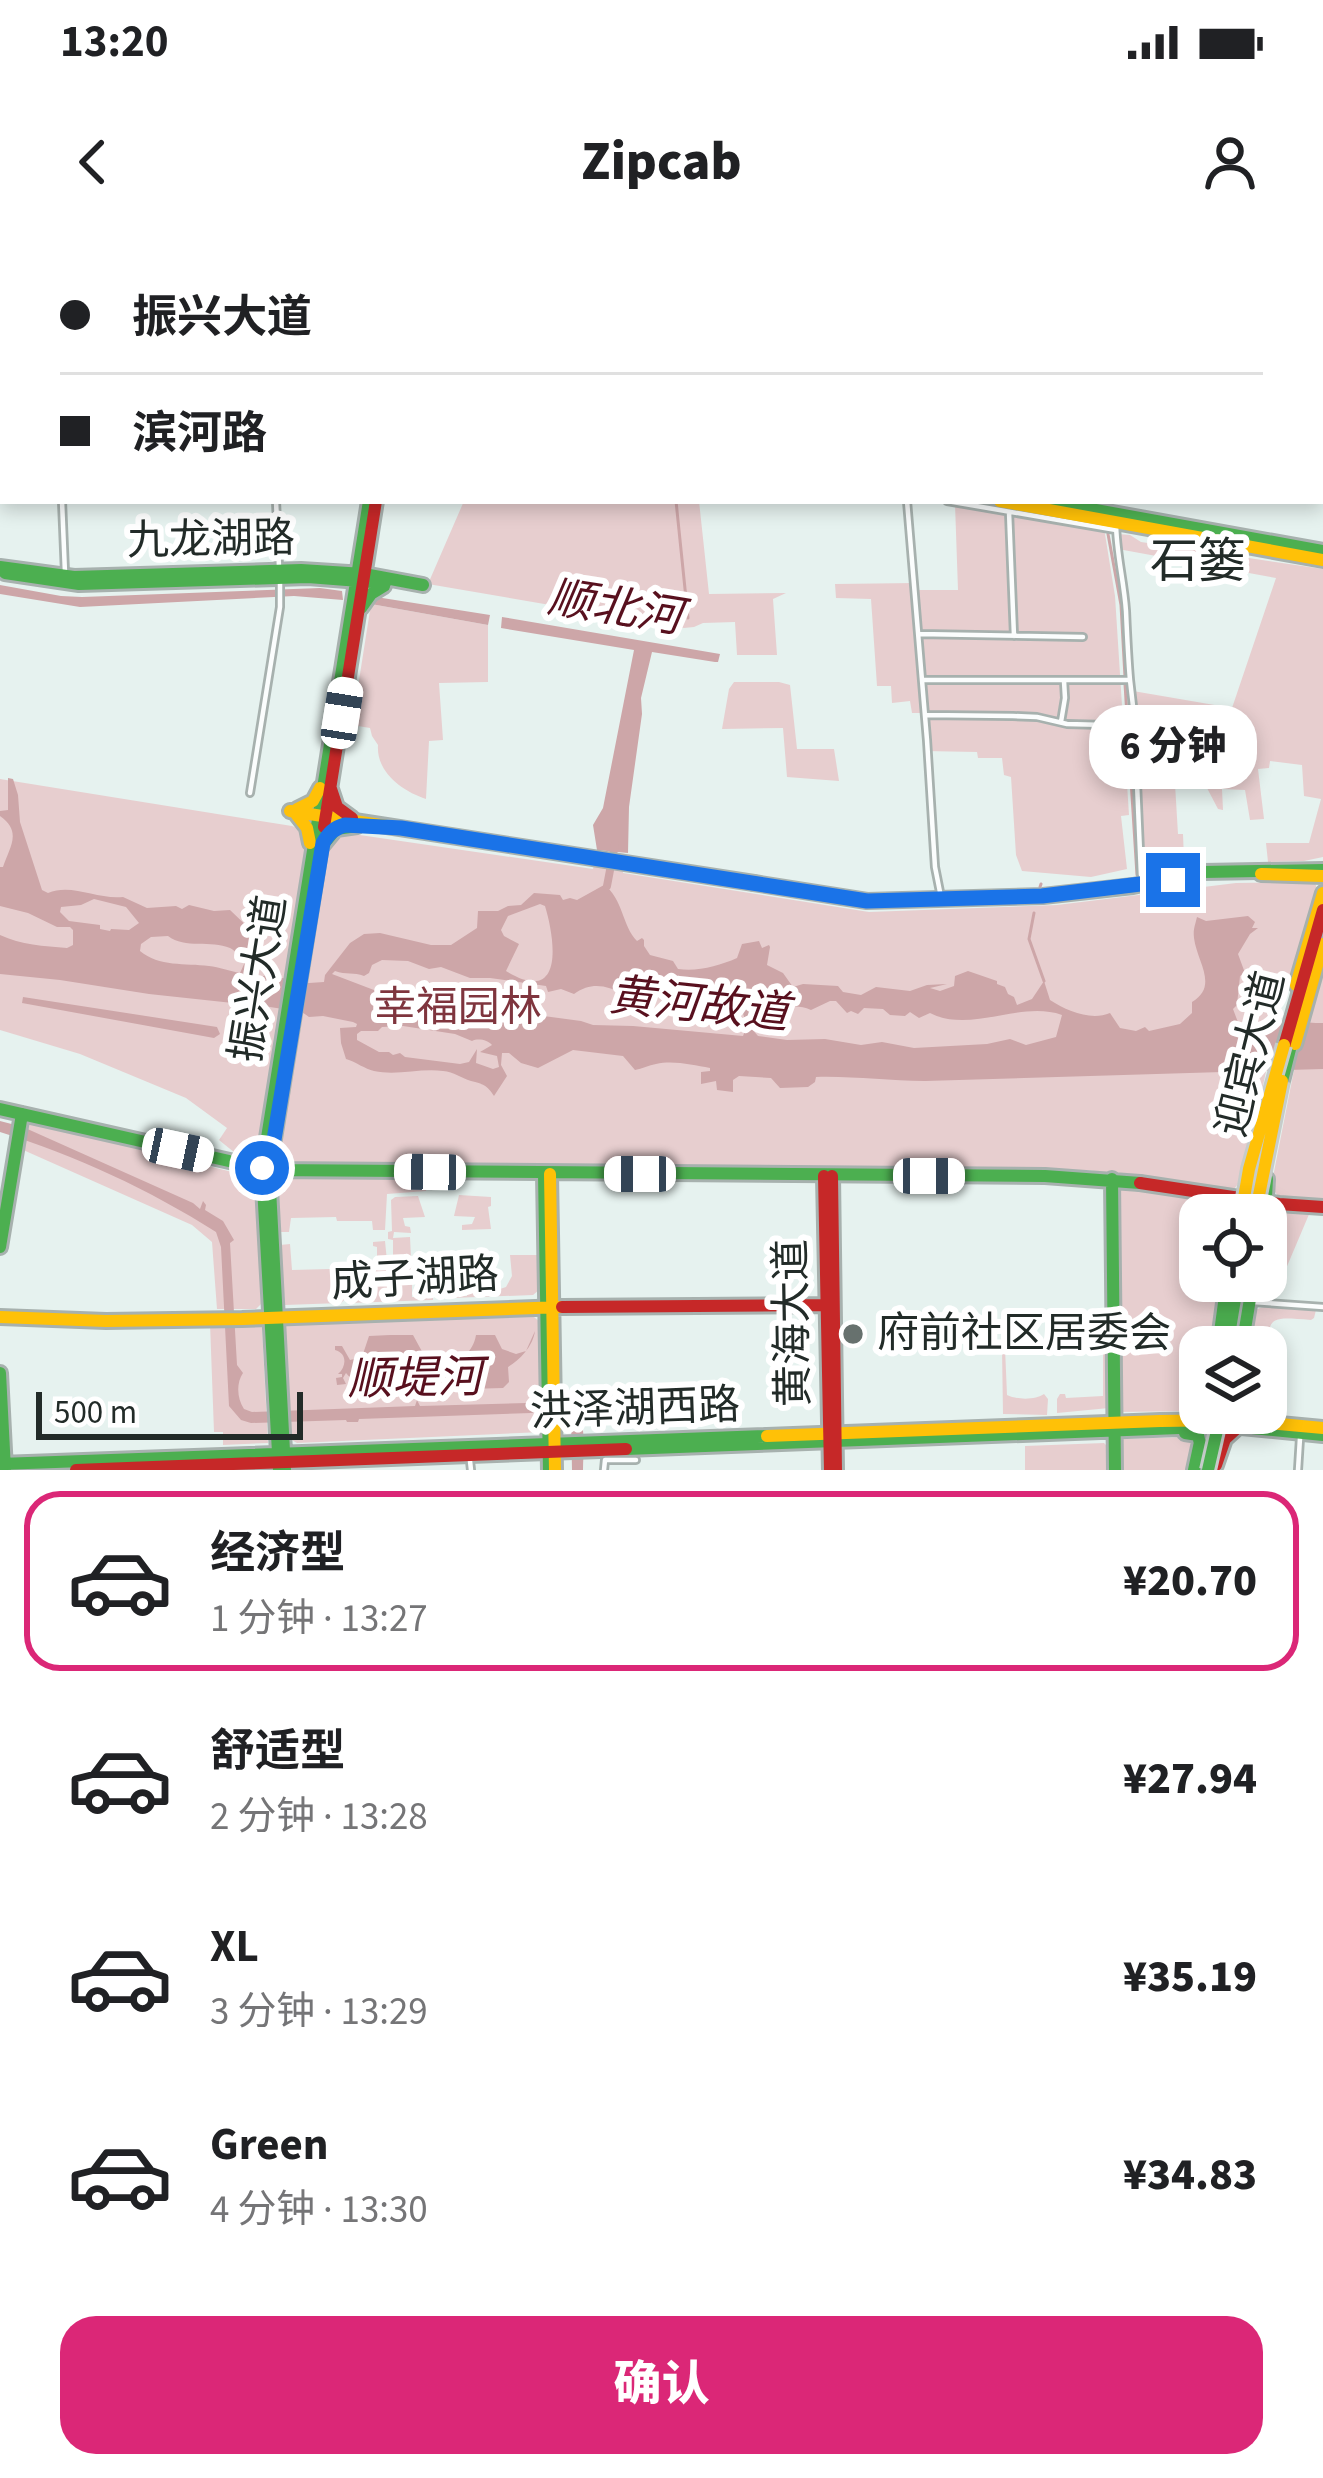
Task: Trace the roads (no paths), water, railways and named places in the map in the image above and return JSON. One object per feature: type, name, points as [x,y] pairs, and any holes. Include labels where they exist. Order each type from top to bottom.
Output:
[{"type":"main road","name":"振兴大道","points":[[285,1455],[266,1169],[372,504]]},
{"type":"main road","points":[[1061,504],[1323,555]]},
{"type":"main road","points":[[1005,506],[1323,555]]},
{"type":"main road","points":[[354,612],[348,586],[333,575],[353,565],[366,543]]},
{"type":"main road","points":[[354,612],[387,581],[374,566],[366,543]]},
{"type":"main road","name":"九龙湖路","points":[[0,569],[106,584],[280,573],[360,577],[422,588]]},
{"type":"main road","points":[[290,811],[315,798],[329,767]]},
{"type":"main road","points":[[329,767],[332,799],[340,812],[394,827]]},
{"type":"main road","points":[[290,811],[867,901],[1042,896],[1181,879],[1323,870]]},
{"type":"main road","points":[[290,811],[301,819],[309,835],[312,879]]},
{"type":"main road","points":[[312,879],[323,843],[332,831],[345,825],[394,827]]},
{"type":"main road","points":[[1181,879],[1203,872],[1323,870]]},
{"type":"main road","points":[[1252,874],[1312,877],[1320,884],[1320,936],[1296,1010]]},
{"type":"main road","points":[[1258,1194],[1323,896]]},
{"type":"main road","name":"迎宾大道","points":[[1258,1194],[1280,1081],[1323,910]]},
{"type":"main road","name":"迎宾大道","points":[[1258,1194],[1284,1045],[1320,936]]},
{"type":"main road","points":[[1242,1194],[1280,1081]]},
{"type":"main road","points":[[0,1109],[19,1118],[266,1169],[1045,1176],[1112,1179],[1214,1194]]},
{"type":"main road","points":[[0,1219],[19,1118]]},
{"type":"main road","points":[[0,1247],[14,1147]]},
{"type":"main road","points":[[547,1174],[551,1453]]},
{"type":"main road","name":"黄海大道","points":[[828,1176],[832,1442]]},
{"type":"main road","points":[[1112,1179],[1122,1427],[1114,1470]]},
{"type":"main road","points":[[1287,1203],[1323,1207]]},
{"type":"main road","points":[[1241,1326],[1248,1302]]},
{"type":"main road","name":"成子湖路","points":[[0,1315],[274,1317],[550,1304],[830,1303]]},
{"type":"main road","points":[[0,1373],[3,1462]]},
{"type":"main road","name":"洪泽湖西路","points":[[1122,1427],[1179,1420]]},
{"type":"main road","name":"洪泽湖西路","points":[[285,1455],[371,1462],[1179,1422]]},
{"type":"main road","points":[[551,1424],[557,1435],[551,1453]]},
{"type":"main road","points":[[1287,1424],[1323,1430]]},
{"type":"main road","points":[[1095,1428],[1195,1434],[1207,1469]]},
{"type":"main road","points":[[1287,1430],[1323,1430]]},
{"type":"main road","points":[[1200,1444],[1206,1434]]},
{"type":"main road","points":[[1207,1469],[1213,1434]]},
{"type":"main road","points":[[1207,1469],[1230,1434]]},
{"type":"main road","name":"洪泽湖西路","points":[[76,1470],[285,1455],[551,1453]]},
{"type":"main road","name":"洪泽湖西路","points":[[3,1462],[243,1459]]},
{"type":"street","points":[[62,504],[65,580]]},
{"type":"street","points":[[250,793],[280,607],[276,504]]},
{"type":"street","points":[[908,504],[940,892]]},
{"type":"street","points":[[1005,506],[1014,636]]},
{"type":"street","points":[[1116,526],[1126,609],[1141,875]]},
{"type":"street","points":[[919,634],[1083,637]]},
{"type":"street","points":[[922,680],[1130,680]]},
{"type":"street","points":[[1061,722],[1064,681]]},
{"type":"street","points":[[925,715],[1025,716],[1105,725]]},
{"type":"street","points":[[1250,1308],[1323,1307]]},
{"type":"street","points":[[1298,1470],[1300,1438]]},
{"type":"street","points":[[604,1470],[605,1460],[637,1460]]},
{"type":"street","points":[[470,1461],[471,1470]]},
{"type":"waterway","name":"顺北河","points":[[676,504],[688,618]]},
{"type":"waterway","points":[[1108,534],[1121,605],[1125,677]]},
{"type":"waterway","points":[[1125,684],[1137,875]]},
{"type":"waterway","points":[[607,886],[615,844]]},
{"type":"waterway","points":[[1034,913],[1029,939],[1044,981]]},
{"type":"place","name":"府前社区居委会","points":[[853,1334]]},
{"type":"district","name":"石篓","points":[[1198,562]]},
{"type":"water label","name":"黄河故道","points":[[699,1005]]},
{"type":"water label","name":"顺堤河","points":[[415,1379]]},
{"type":"park label","name":"幸福园林","points":[[458,1008]]}]
